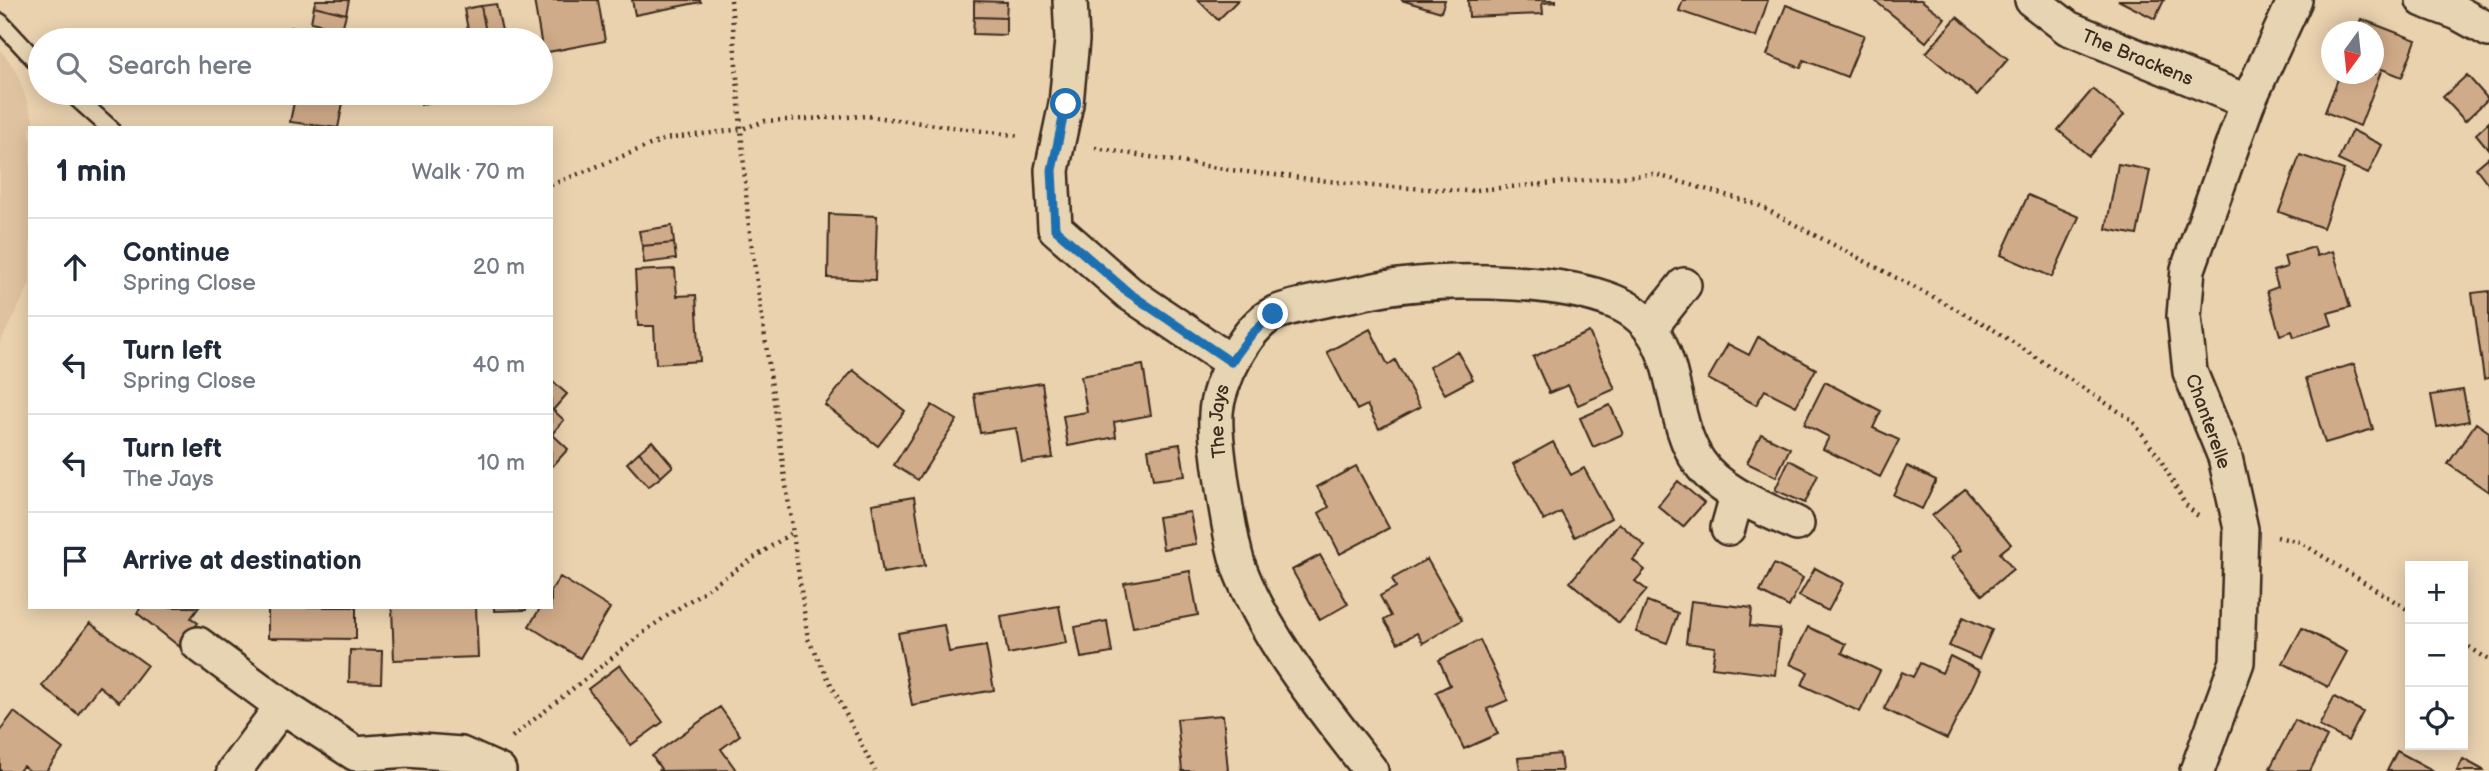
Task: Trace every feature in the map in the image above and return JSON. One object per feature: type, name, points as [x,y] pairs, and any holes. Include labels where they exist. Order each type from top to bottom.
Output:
[{"type":"street","points":[[1070,0],[1072,40],[1066,104],[1052,170],[1055,229],[1129,293],[1231,362]]},
{"type":"street","name":"The Brackens","points":[[2032,0],[2068,28],[2248,102]]},
{"type":"street","name":"Chanterelle","points":[[2205,768],[2237,662],[2241,529],[2225,457],[2190,372],[2184,316],[2188,269],[2248,102],[2295,0]]},
{"type":"street","points":[[2423,0],[2458,13],[2489,30]]},
{"type":"street","name":"The Jays","points":[[1371,771],[1303,683],[1239,568],[1223,480],[1216,412],[1231,362],[1251,335],[1273,314],[1393,285],[1507,283],[1570,288],[1618,303],[1651,327],[1673,373],[1680,417],[1699,463],[1737,496],[1797,524]]},
{"type":"street","points":[[1651,327],[1684,285]]},
{"type":"street","points":[[1728,528],[1737,496]]},
{"type":"street","points":[[198,644],[282,706],[356,754],[407,750],[461,754],[489,767]]},
{"type":"street","points":[[233,771],[282,706]]},
{"type":"lane","points":[[0,22],[28,52]]},
{"type":"lane","points":[[84,105],[108,126]]},
{"type":"path","points":[[732,0],[748,219],[808,639],[874,771]]},
{"type":"path","points":[[553,185],[665,139],[742,129],[765,121],[867,116],[990,130],[1243,171],[1373,186],[1466,191],[1654,174],[1756,204],[1988,326],[2132,420],[2159,457],[2185,504],[2212,529],[2241,529],[2300,542],[2405,608]]},
{"type":"path","points":[[489,767],[652,626],[791,533]]},
{"type":"path","points":[[2468,646],[2489,660]]},
{"type":"shaded area","points":[[0,50],[16,70],[35,126],[28,126],[28,288],[0,343]]},
{"type":"building","points":[[316,0],[349,0],[346,14],[314,6]]},
{"type":"building","points":[[534,0],[598,0],[605,41],[553,51],[553,28],[539,28]]},
{"type":"building","points":[[632,0],[700,0],[701,2],[635,15]]},
{"type":"building","points":[[1198,0],[1238,0],[1218,20]]},
{"type":"building","points":[[1401,0],[1445,0],[1441,12]]},
{"type":"building","points":[[1468,0],[1556,2],[1542,3],[1543,14],[1469,17]]},
{"type":"building","points":[[1683,0],[1768,0],[1756,37],[1679,11]]},
{"type":"building","points":[[1874,0],[1921,0],[1945,18],[1926,42]]},
{"type":"building","points":[[2118,0],[2164,0],[2155,19]]},
{"type":"building","points":[[974,1],[1007,2],[1006,18],[974,17]]},
{"type":"building","points":[[496,4],[501,28],[485,28],[481,6]]},
{"type":"building","points":[[1786,5],[1864,35],[1847,77],[1804,60],[1801,68],[1767,55]]},
{"type":"building","points":[[314,6],[346,14],[342,28],[311,22]]},
{"type":"building","points":[[481,6],[485,28],[468,28],[464,9]]},
{"type":"building","points":[[974,17],[1006,18],[1006,35],[973,34]]},
{"type":"building","points":[[1957,17],[2008,59],[1977,95],[1926,53]]},
{"type":"building","points":[[2384,28],[2416,40],[2402,77],[2384,70]]},
{"type":"building","points":[[2467,75],[2488,99],[2465,121],[2443,97]]},
{"type":"building","points":[[2336,84],[2376,84],[2360,126],[2325,112]]},
{"type":"building","points":[[2093,89],[2124,115],[2089,156],[2058,130]]},
{"type":"building","points":[[293,105],[343,105],[338,126],[290,122]]},
{"type":"building","points":[[2489,122],[2489,150],[2476,134]]},
{"type":"building","points":[[2352,130],[2382,145],[2368,174],[2338,160]]},
{"type":"building","points":[[2300,155],[2344,170],[2323,228],[2279,212]]},
{"type":"building","points":[[2489,157],[2489,185],[2476,168]]},
{"type":"building","points":[[2118,164],[2150,170],[2137,235],[2106,229]]},
{"type":"building","points":[[2028,195],[2079,217],[2052,277],[2001,255]]},
{"type":"building","points":[[829,214],[877,216],[875,280],[828,278]]},
{"type":"building","points":[[672,226],[674,243],[642,246],[639,231]]},
{"type":"building","points":[[674,243],[676,259],[644,263],[642,246]]},
{"type":"building","points":[[2314,247],[2317,256],[2333,251],[2350,307],[2328,313],[2332,325],[2294,337],[2292,331],[2280,335],[2267,291],[2278,287],[2273,271],[2287,267],[2284,256]]},
{"type":"building","points":[[675,269],[677,296],[696,295],[700,361],[656,364],[654,326],[638,326],[635,271]]},
{"type":"building","points":[[2489,291],[2489,378],[2484,379],[2472,293]]},
{"type":"building","points":[[1370,329],[1388,365],[1395,360],[1420,407],[1379,429],[1367,405],[1357,410],[1327,352]]},
{"type":"building","points":[[1589,332],[1615,389],[1578,405],[1568,385],[1549,393],[1533,357]]},
{"type":"building","points":[[1758,337],[1816,369],[1796,406],[1765,390],[1756,405],[1708,379],[1728,344],[1749,355]]},
{"type":"building","points":[[1457,351],[1473,379],[1445,394],[1429,367]]},
{"type":"building","points":[[2354,364],[2373,429],[2325,443],[2306,378]]},
{"type":"building","points":[[1143,365],[1151,415],[1114,422],[1116,437],[1068,446],[1063,416],[1087,412],[1081,376]]},
{"type":"building","points":[[853,370],[905,411],[878,446],[825,405]]},
{"type":"building","points":[[553,382],[567,394],[553,410]]},
{"type":"building","points":[[1825,382],[1881,411],[1873,428],[1899,440],[1880,477],[1823,449],[1829,437],[1804,424]]},
{"type":"building","points":[[1042,383],[1053,458],[1022,462],[1016,428],[980,433],[974,394]]},
{"type":"building","points":[[2463,390],[2469,421],[2437,427],[2431,395]]},
{"type":"building","points":[[932,405],[957,420],[918,480],[894,465]]},
{"type":"building","points":[[1610,405],[1623,434],[1593,447],[1580,418]]},
{"type":"building","points":[[553,410],[564,420],[553,433]]},
{"type":"building","points":[[2476,423],[2489,432],[2489,492],[2448,464]]},
{"type":"building","points":[[1761,434],[1790,448],[1776,477],[1747,463]]},
{"type":"building","points":[[553,435],[568,449],[553,466]]},
{"type":"building","points":[[652,441],[673,466],[661,477],[639,452]]},
{"type":"building","points":[[1553,442],[1571,475],[1584,468],[1611,518],[1575,537],[1561,512],[1544,521],[1513,464]]},
{"type":"building","points":[[1180,444],[1185,476],[1153,480],[1148,449]]},
{"type":"building","points":[[639,452],[661,477],[648,487],[627,463]]},
{"type":"building","points":[[1789,460],[1818,475],[1805,503],[1775,490]]},
{"type":"building","points":[[1356,466],[1389,528],[1340,554],[1319,513],[1329,507],[1317,487]]},
{"type":"building","points":[[1907,466],[1936,480],[1922,509],[1893,495]]},
{"type":"building","points":[[1678,481],[1704,503],[1683,527],[1658,506]]},
{"type":"building","points":[[1965,489],[2011,544],[2000,553],[2013,569],[1982,595],[1951,558],[1961,550],[1932,516]]},
{"type":"building","points":[[914,497],[925,566],[883,573],[872,504]]},
{"type":"building","points":[[1190,512],[1196,544],[1163,549],[1158,517]]},
{"type":"building","points":[[1619,523],[1645,546],[1633,560],[1645,570],[1635,581],[1647,590],[1619,623],[1570,582]]},
{"type":"building","points":[[1320,555],[1348,604],[1320,620],[1292,570]]},
{"type":"building","points":[[1427,559],[1462,620],[1423,643],[1417,633],[1398,643],[1384,620],[1391,616],[1380,596],[1396,587],[1392,579]]},
{"type":"building","points":[[1774,564],[1803,578],[1789,607],[1760,592]]},
{"type":"building","points":[[1815,568],[1843,583],[1828,611],[1799,596]]},
{"type":"building","points":[[1190,571],[1198,615],[1133,627],[1124,583]]},
{"type":"building","points":[[560,577],[610,608],[580,658],[529,626],[540,609],[553,609],[553,587]]},
{"type":"building","points":[[1647,601],[1678,613],[1667,643],[1636,632]]},
{"type":"building","points":[[1691,601],[1752,608],[1750,626],[1780,629],[1775,675],[1712,667],[1715,647],[1686,643]]},
{"type":"building","points":[[1059,606],[1066,643],[1008,654],[1001,616]]},
{"type":"building","points":[[140,609],[198,609],[191,618],[198,623],[180,647],[137,613]]},
{"type":"building","points":[[268,609],[356,609],[356,639],[268,638]]},
{"type":"building","points":[[392,609],[476,609],[478,657],[394,660]]},
{"type":"building","points":[[494,609],[526,609],[526,610]]},
{"type":"building","points":[[1963,617],[1992,630],[1979,659],[1949,646]]},
{"type":"building","points":[[1107,621],[1112,653],[1081,658],[1075,627]]},
{"type":"building","points":[[90,623],[147,665],[119,702],[99,686],[78,714],[42,686]]},
{"type":"building","points":[[944,625],[949,652],[986,646],[994,690],[912,705],[898,633]]},
{"type":"building","points":[[1808,627],[1846,644],[1842,653],[1880,671],[1860,712],[1802,685],[1808,672],[1790,664]]},
{"type":"building","points":[[2302,628],[2347,652],[2328,687],[2283,663]]},
{"type":"building","points":[[1480,640],[1508,700],[1487,709],[1498,734],[1464,749],[1436,692],[1450,685],[1439,660]]},
{"type":"building","points":[[350,650],[382,651],[381,683],[349,682]]},
{"type":"building","points":[[1950,656],[1980,671],[1947,739],[1884,709],[1902,672],[1913,677],[1920,663],[1942,673]]},
{"type":"building","points":[[620,665],[663,722],[631,745],[588,689]]},
{"type":"building","points":[[2334,697],[2363,712],[2348,741],[2319,726]]},
{"type":"building","points":[[720,707],[740,735],[721,749],[736,770],[659,771],[661,769],[652,756]]},
{"type":"building","points":[[14,712],[63,749],[46,771],[30,771],[23,766],[19,771],[0,771],[0,731]]},
{"type":"building","points":[[1223,715],[1228,771],[1182,771],[1177,719]]},
{"type":"building","points":[[2295,720],[2327,737],[2310,771],[2276,771],[2270,768]]},
{"type":"building","points":[[2397,751],[2434,771],[2387,771]]},
{"type":"building","points":[[1560,754],[1562,771],[1520,771],[1518,758]]},
{"type":"building","points":[[2463,759],[2485,771],[2457,771]]},
{"type":"route","points":[[1066,104],[1052,170],[1055,229],[1129,293],[1231,362],[1251,335],[1273,314]]}]
